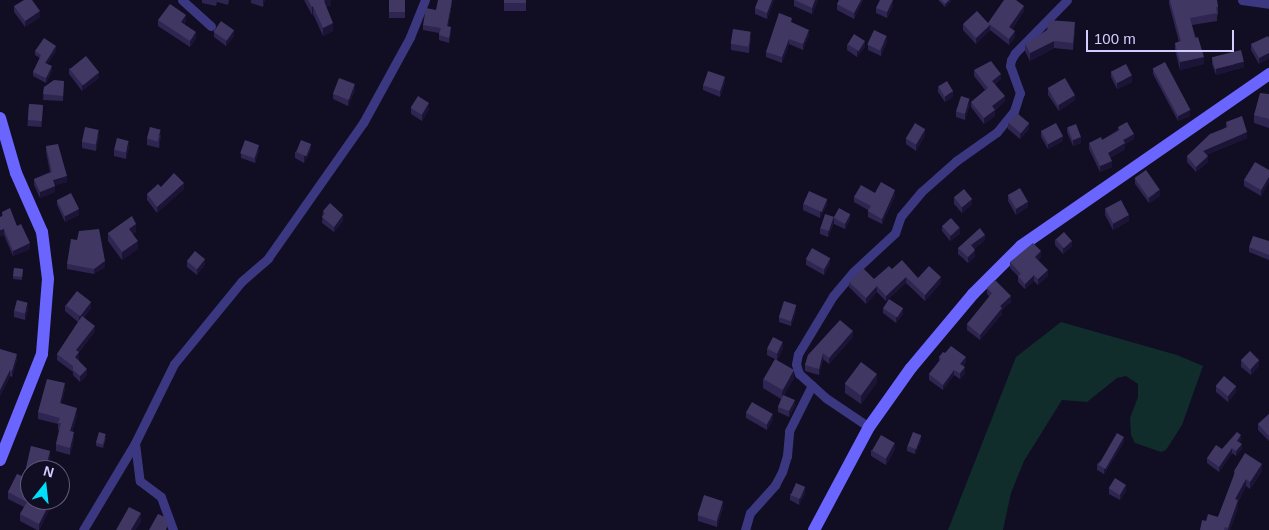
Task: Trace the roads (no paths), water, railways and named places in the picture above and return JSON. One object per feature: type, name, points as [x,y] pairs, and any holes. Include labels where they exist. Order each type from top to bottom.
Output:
[{"type":"street","points":[[182,0],[211,26]]},
{"type":"street","points":[[83,530],[135,443],[174,364],[242,281],[268,258],[363,123],[410,37],[425,0]]},
{"type":"street","points":[[869,427],[826,398],[799,374],[796,364],[798,354],[818,318],[853,272],[894,233],[901,216],[921,192],[956,161],[997,132],[1014,111],[1020,94],[1010,66],[1011,60],[1015,53],[1067,0]]},
{"type":"street","points":[[1242,0],[1269,4]]},
{"type":"street","points":[[814,530],[869,427],[939,334],[973,294],[1021,246],[1269,74]]},
{"type":"street","points":[[0,118],[16,173],[42,232],[48,280],[42,354],[0,460]]},
{"type":"street","points":[[746,530],[750,513],[775,485],[782,472],[787,456],[789,431],[812,385]]},
{"type":"street","points":[[135,443],[140,481],[161,497],[173,530]]}]
